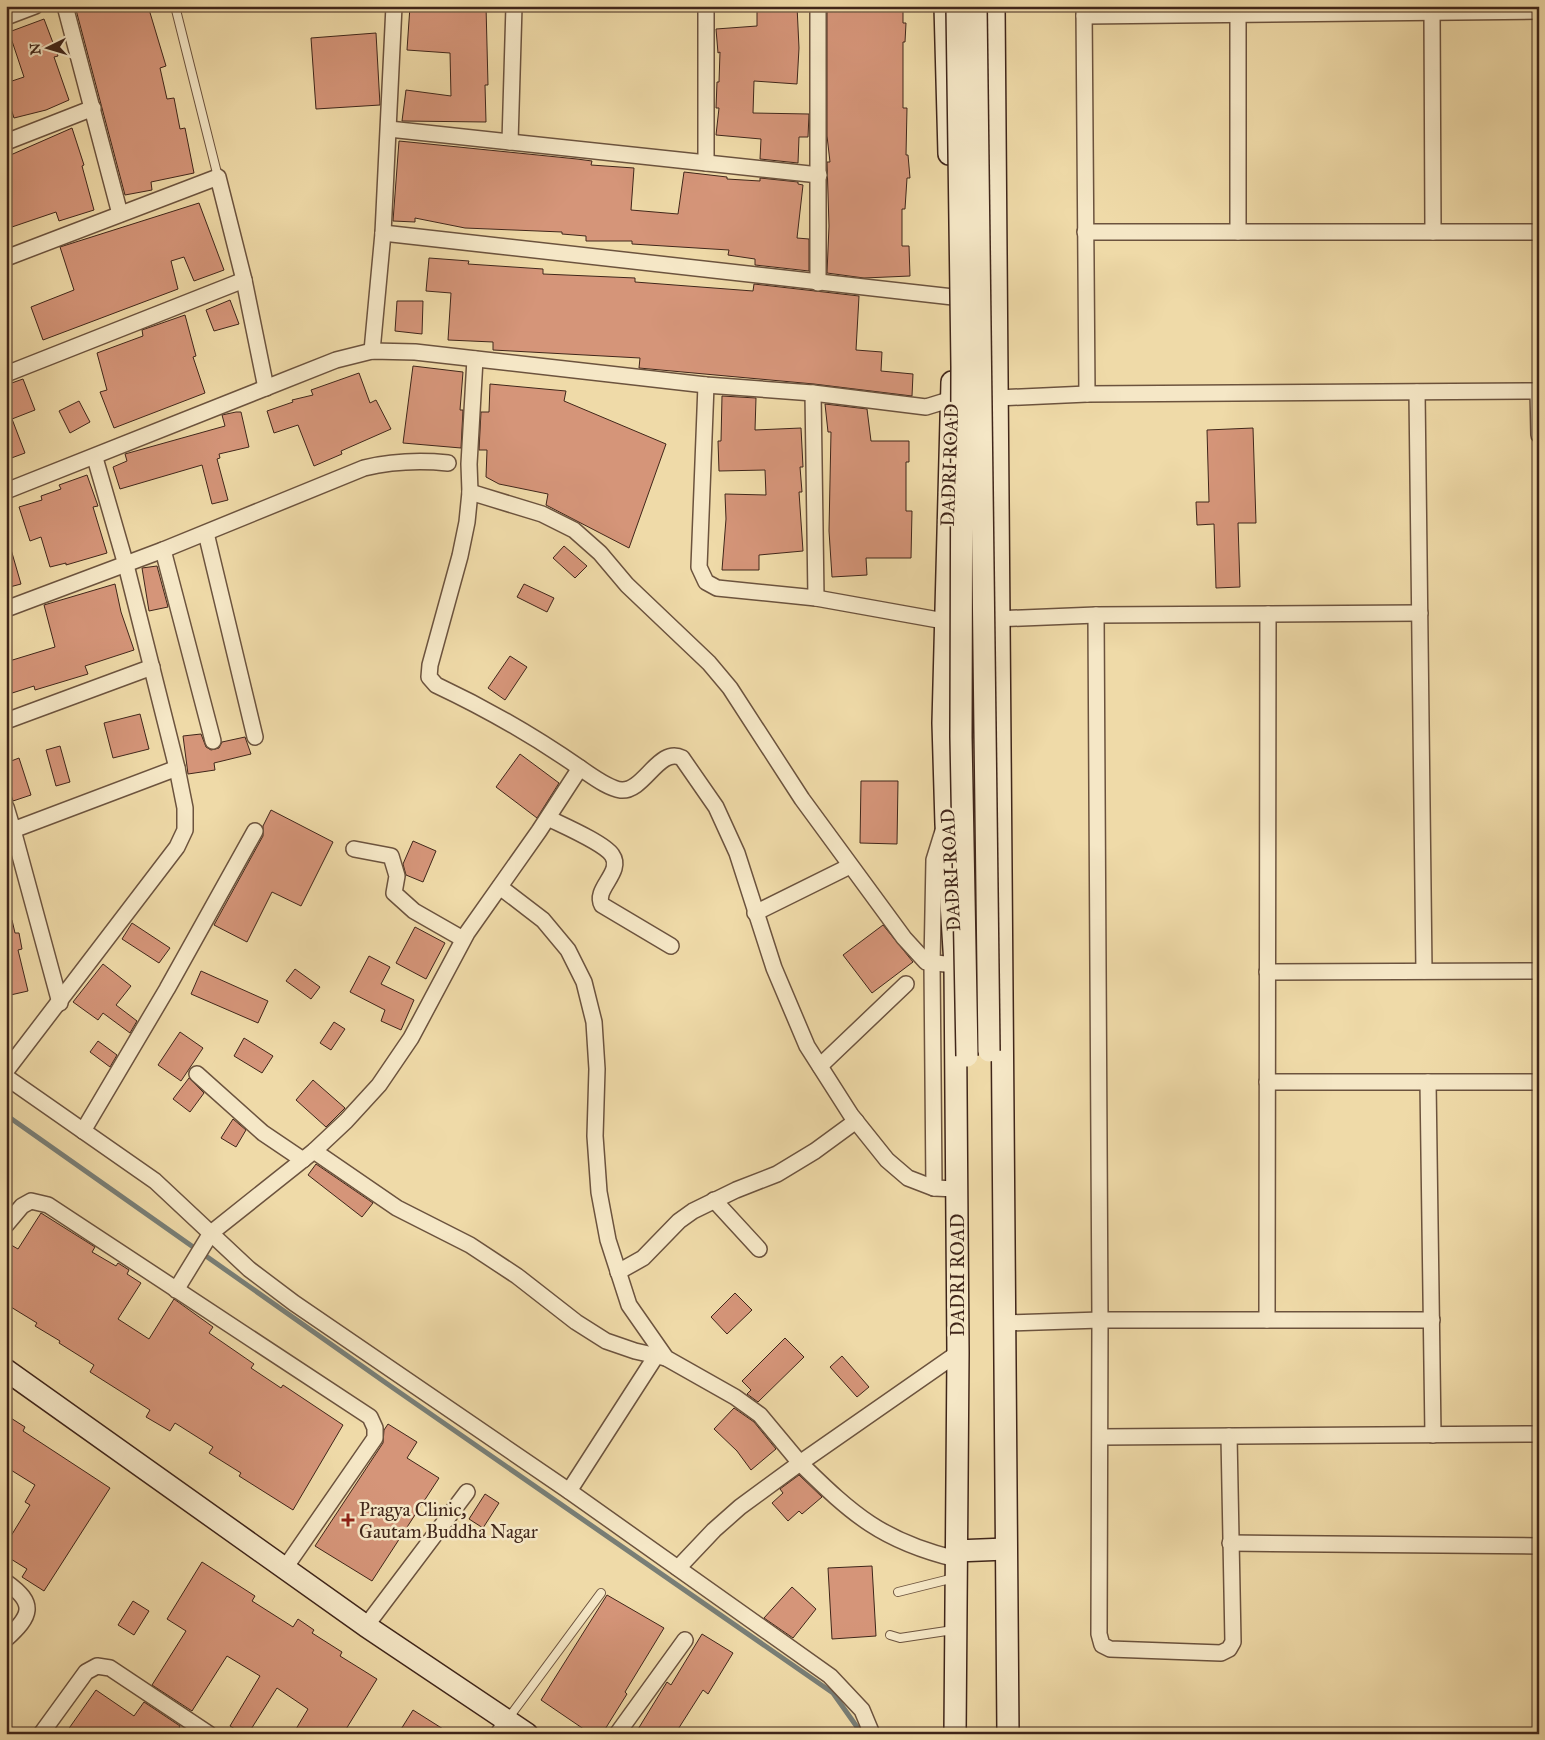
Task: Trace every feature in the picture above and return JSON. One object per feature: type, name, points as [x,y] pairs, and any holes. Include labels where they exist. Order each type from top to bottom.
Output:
[{"type":"main road","name":"DADRI ROAD","points":[[945,6],[952,297],[952,398],[944,621],[944,770],[955,965],[958,1353],[955,1734]]},
{"type":"main road","points":[[956,1131],[968,1112],[961,737],[962,367],[957,6]]},
{"type":"main road","points":[[976,6],[990,1110],[1004,1122]]},
{"type":"main road","points":[[994,6],[1008,1730]]},
{"type":"main road","points":[[944,770],[1001,765]]},
{"type":"main road","points":[[6,1370],[366,1626],[502,1727],[527,1734]]},
{"type":"main road","points":[[956,1563],[1006,1549]]},
{"type":"street","points":[[6,17],[35,6]]},
{"type":"street","points":[[65,6],[120,214]]},
{"type":"street","points":[[372,351],[383,233],[394,6]]},
{"type":"street","points":[[510,142],[514,6]]},
{"type":"street","points":[[706,6],[706,163]]},
{"type":"street","points":[[818,6],[820,175],[818,283]]},
{"type":"street","points":[[1087,394],[1084,11],[1238,14],[1539,11]]},
{"type":"street","points":[[1432,12],[1433,232]]},
{"type":"street","points":[[1238,14],[1238,232]]},
{"type":"street","points":[[6,142],[93,108]]},
{"type":"street","points":[[389,129],[820,175]]},
{"type":"street","points":[[6,258],[218,177],[244,280],[266,388]]},
{"type":"street","points":[[1085,232],[1539,232]]},
{"type":"street","points":[[383,233],[952,297]]},
{"type":"street","points":[[6,374],[244,280]]},
{"type":"street","points":[[6,491],[95,458],[336,360],[372,351],[414,352],[706,385],[813,393],[926,407],[952,398]]},
{"type":"street","points":[[475,359],[469,464],[470,492],[460,556],[430,666],[429,677],[436,686],[511,724],[580,768],[618,789],[626,790],[634,786],[664,759],[671,756],[682,758],[716,807],[737,854],[755,913],[781,986],[807,1046],[856,1121],[887,1160],[908,1178],[934,1188],[957,1189]]},
{"type":"street","points":[[706,385],[699,568],[706,582],[716,588],[816,598],[944,621],[1096,615],[1420,613]]},
{"type":"street","points":[[997,398],[1087,394],[1538,391],[1539,435]]},
{"type":"street","points":[[1417,392],[1424,971]]},
{"type":"street","points":[[813,393],[816,598]]},
{"type":"street","points":[[6,1071],[60,1003],[177,847],[185,830],[185,808],[177,768],[126,565],[95,458]]},
{"type":"street","points":[[6,609],[206,534],[364,468],[409,460],[448,463]]},
{"type":"street","points":[[470,492],[542,514],[574,530],[600,553],[627,584],[709,663],[730,688],[753,720],[777,762],[850,866],[904,938],[922,958],[932,964],[955,965]]},
{"type":"street","points":[[206,534],[255,736]]},
{"type":"street","points":[[163,550],[213,741]]},
{"type":"street","points":[[1267,1320],[1268,614]]},
{"type":"street","points":[[1096,615],[1100,1320],[1099,1634],[1102,1645],[1110,1649],[1222,1653],[1229,1649],[1233,1642],[1229,1436]]},
{"type":"street","points":[[6,721],[152,667]]},
{"type":"street","points":[[13,830],[177,768]]},
{"type":"street","points":[[176,1290],[208,1239],[346,1121],[379,1084],[411,1038],[463,939],[548,818],[580,768]]},
{"type":"street","points":[[6,807],[60,1003]]},
{"type":"street","points":[[548,818],[604,848],[612,856],[612,872],[600,896],[602,905],[671,946]]},
{"type":"street","points":[[934,1188],[932,964],[934,860],[946,824]]},
{"type":"street","points":[[83,1131],[167,989],[255,831]]},
{"type":"street","points":[[354,849],[391,856],[397,876],[394,893],[414,911],[463,939]]},
{"type":"street","points":[[755,913],[850,866]]},
{"type":"street","points":[[500,887],[543,920],[568,950],[584,982],[594,1022],[598,1070],[595,1136],[599,1192],[608,1240],[629,1305],[661,1357]]},
{"type":"street","points":[[1267,972],[1539,971]]},
{"type":"street","points":[[820,1066],[906,984]]},
{"type":"street","points":[[197,1074],[263,1133],[308,1155],[397,1208],[470,1245],[606,1341],[661,1357],[735,1397],[760,1416],[800,1463],[861,1519],[912,1547],[956,1563]]},
{"type":"street","points":[[6,1077],[155,1181],[208,1239],[294,1303],[569,1491],[830,1676],[862,1710],[872,1734]]},
{"type":"street","points":[[1267,1082],[1539,1082]]},
{"type":"street","points":[[1428,1082],[1433,1435]]},
{"type":"street","points":[[618,1272],[643,1258],[679,1221],[714,1200],[777,1174],[815,1151],[856,1121]]},
{"type":"street","points":[[714,1200],[758,1249]]},
{"type":"street","points":[[6,1225],[22,1206],[31,1201],[40,1201],[370,1418],[375,1428],[375,1438],[285,1568]]},
{"type":"street","points":[[1005,1323],[1100,1320],[1432,1320]]},
{"type":"street","points":[[678,1568],[714,1530],[740,1507],[958,1353]]},
{"type":"street","points":[[569,1491],[661,1357]]},
{"type":"street","points":[[1100,1437],[1539,1434]]},
{"type":"street","points":[[366,1626],[467,1492]]},
{"type":"street","points":[[1230,1543],[1539,1546]]},
{"type":"street","points":[[6,1582],[20,1592],[28,1606],[24,1623],[6,1639]]},
{"type":"street","points":[[617,1734],[685,1640]]},
{"type":"street","points":[[41,1734],[86,1672],[97,1666],[110,1668],[206,1733]]},
{"type":"lane","points":[[175,6],[218,177]]},
{"type":"lane","points":[[898,1592],[956,1563]]},
{"type":"lane","points":[[502,1727],[601,1593]]},
{"type":"lane","points":[[890,1635],[900,1638],[955,1630]]},
{"type":"building","points":[[75,6],[148,6],[166,66],[160,68],[167,99],[174,98],[180,129],[185,128],[194,173],[151,182],[152,190],[125,195]]},
{"type":"building","points":[[410,6],[486,6],[488,85],[485,85],[486,122],[402,121],[406,90],[451,96],[450,53],[407,50]]},
{"type":"building","points":[[757,6],[797,6],[799,48],[797,84],[754,81],[753,113],[809,114],[808,137],[799,137],[798,163],[760,159],[761,139],[716,135],[719,108],[716,108],[720,52],[718,53],[716,29],[757,26]]},
{"type":"building","points":[[903,6],[903,23],[906,23],[905,42],[903,42],[903,108],[907,108],[906,155],[908,155],[910,178],[907,178],[905,209],[902,209],[902,246],[909,246],[910,276],[864,278],[827,273],[829,226],[827,162],[830,162],[827,136],[827,9]]},
{"type":"building","points":[[44,19],[58,56],[54,57],[69,100],[46,110],[14,118],[6,93],[6,83],[24,77],[9,32]]},
{"type":"building","points":[[376,33],[380,105],[316,109],[311,38]]},
{"type":"building","points":[[72,128],[84,165],[82,166],[94,210],[59,221],[56,212],[6,229],[6,157]]},
{"type":"building","points":[[399,141],[577,159],[592,161],[591,165],[634,168],[631,210],[678,214],[684,172],[727,177],[727,179],[760,181],[760,178],[798,182],[798,184],[803,185],[797,238],[809,239],[809,271],[755,265],[755,259],[728,255],[729,250],[632,244],[632,241],[586,241],[586,236],[562,234],[562,232],[465,228],[415,218],[415,222],[393,221]]},
{"type":"building","points":[[199,203],[224,270],[194,281],[184,257],[171,261],[178,289],[43,340],[31,307],[74,290],[60,247]]},
{"type":"building","points":[[429,258],[469,261],[468,264],[543,269],[543,274],[635,278],[635,282],[753,291],[754,284],[859,296],[856,350],[882,352],[881,371],[913,374],[912,396],[814,384],[639,368],[640,358],[493,350],[493,342],[448,340],[451,293],[426,291]]},
{"type":"building","points":[[230,300],[239,324],[214,331],[206,310]]},
{"type":"building","points":[[397,301],[423,301],[422,334],[395,331]]},
{"type":"building","points":[[185,315],[196,356],[193,357],[205,393],[114,428],[100,392],[107,390],[97,353],[143,336],[142,330]]},
{"type":"building","points":[[413,366],[463,372],[460,410],[463,410],[461,448],[403,443]]},
{"type":"building","points":[[359,373],[370,403],[376,400],[391,429],[341,451],[342,454],[314,466],[298,425],[274,433],[267,411],[293,402],[292,400],[313,395],[311,390]]},
{"type":"building","points":[[23,379],[35,410],[12,419],[25,453],[6,460],[6,385]]},
{"type":"building","points":[[490,384],[566,391],[564,401],[666,444],[629,548],[546,505],[548,494],[499,484],[486,477],[487,450],[479,450],[481,412],[489,412]]},
{"type":"building","points":[[722,396],[756,398],[755,430],[801,428],[803,467],[800,467],[802,492],[799,492],[803,551],[759,555],[759,570],[722,570],[726,519],[725,494],[766,495],[765,470],[719,471],[718,441],[721,441]]},
{"type":"building","points":[[79,401],[90,422],[70,433],[59,411]]},
{"type":"building","points":[[825,404],[867,409],[871,441],[909,441],[909,462],[906,462],[906,511],[912,511],[911,558],[866,558],[867,575],[832,577],[829,531],[831,432],[828,432]]},
{"type":"building","points":[[241,412],[249,447],[219,454],[220,458],[217,459],[228,500],[212,504],[202,465],[120,489],[113,467],[127,461],[125,454],[225,426],[222,415]]},
{"type":"building","points":[[1253,428],[1256,523],[1238,523],[1240,587],[1216,588],[1214,524],[1197,525],[1196,502],[1209,502],[1207,430]]},
{"type":"building","points":[[87,475],[98,506],[93,507],[107,553],[66,565],[66,563],[50,567],[41,537],[30,541],[19,507],[42,500],[41,496],[61,489],[59,485]]},
{"type":"building","points":[[6,546],[10,546],[21,584],[6,588]]},
{"type":"building","points":[[564,546],[587,566],[575,578],[553,558]]},
{"type":"building","points":[[157,566],[168,607],[149,611],[142,568]]},
{"type":"building","points":[[115,584],[121,612],[134,650],[85,666],[88,674],[35,690],[34,686],[6,695],[6,662],[55,647],[44,605]]},
{"type":"building","points":[[524,584],[554,598],[547,612],[517,597]]},
{"type":"building","points":[[510,656],[527,667],[505,700],[488,688]]},
{"type":"building","points":[[140,714],[149,749],[113,758],[104,723]]},
{"type":"building","points":[[201,734],[206,747],[211,750],[219,748],[222,742],[245,737],[251,754],[214,763],[215,770],[188,774],[183,736]]},
{"type":"building","points":[[60,746],[70,782],[56,786],[46,750]]},
{"type":"building","points":[[520,754],[559,783],[537,818],[496,787]]},
{"type":"building","points":[[19,758],[31,795],[13,801],[6,778],[6,763]]},
{"type":"building","points":[[861,781],[898,781],[897,844],[860,843]]},
{"type":"building","points":[[271,810],[333,842],[301,906],[272,892],[247,942],[214,925],[263,836],[263,826]]},
{"type":"building","points":[[413,841],[436,851],[423,882],[406,875],[403,864]]},
{"type":"building","points":[[12,920],[15,933],[19,933],[22,949],[18,950],[28,991],[6,996],[6,921]]},
{"type":"building","points":[[132,923],[170,948],[159,963],[122,939]]},
{"type":"building","points":[[883,925],[913,962],[872,993],[843,955]]},
{"type":"building","points":[[415,927],[445,943],[426,979],[396,963]]},
{"type":"building","points":[[369,956],[390,967],[381,984],[414,1000],[401,1030],[381,1021],[385,1010],[350,992]]},
{"type":"building","points":[[103,964],[131,986],[116,1005],[137,1021],[130,1033],[103,1013],[98,1020],[73,1002]]},
{"type":"building","points":[[295,969],[320,987],[311,999],[286,981]]},
{"type":"building","points":[[201,971],[268,1001],[258,1023],[191,994]]},
{"type":"building","points":[[334,1022],[345,1029],[331,1050],[320,1043]]},
{"type":"building","points":[[180,1032],[203,1048],[181,1081],[158,1065]]},
{"type":"building","points":[[244,1038],[273,1056],[262,1073],[234,1056]]},
{"type":"building","points":[[98,1041],[117,1055],[110,1067],[90,1052]]},
{"type":"building","points":[[189,1078],[204,1093],[190,1112],[173,1099]]},
{"type":"building","points":[[313,1080],[345,1108],[326,1127],[296,1100]]},
{"type":"building","points":[[233,1119],[246,1130],[236,1147],[221,1138]]},
{"type":"building","points":[[316,1164],[373,1203],[362,1217],[308,1175]]},
{"type":"building","points":[[41,1213],[95,1247],[92,1252],[116,1266],[118,1263],[129,1270],[127,1274],[141,1283],[118,1319],[149,1339],[174,1299],[213,1327],[209,1333],[254,1364],[251,1368],[281,1388],[283,1385],[343,1425],[293,1510],[239,1476],[241,1473],[209,1453],[213,1447],[175,1423],[170,1431],[146,1417],[150,1410],[90,1372],[94,1365],[35,1326],[37,1323],[6,1304],[6,1242],[18,1249]]},
{"type":"building","points":[[735,1293],[752,1310],[727,1334],[711,1317]]},
{"type":"building","points":[[785,1338],[804,1357],[758,1402],[747,1394],[751,1390],[742,1381]]},
{"type":"building","points":[[842,1356],[869,1387],[857,1397],[830,1367]]},
{"type":"building","points":[[734,1408],[754,1422],[776,1449],[751,1470],[737,1451],[714,1429]]},
{"type":"building","points":[[6,1415],[25,1427],[23,1431],[110,1488],[44,1591],[22,1577],[27,1569],[6,1556],[6,1544],[30,1505],[25,1502],[35,1485],[6,1467]]},
{"type":"building","points":[[388,1424],[417,1442],[407,1458],[439,1478],[372,1581],[315,1546],[383,1443],[384,1430]]},
{"type":"building","points":[[799,1475],[822,1497],[802,1514],[799,1511],[788,1521],[772,1503],[783,1493],[780,1489]]},
{"type":"building","points":[[485,1494],[499,1503],[483,1528],[469,1519]]},
{"type":"building","points":[[202,1562],[255,1596],[252,1601],[293,1627],[298,1619],[314,1630],[312,1633],[342,1652],[340,1656],[377,1679],[343,1734],[293,1734],[308,1709],[277,1688],[248,1734],[243,1734],[230,1726],[260,1676],[227,1656],[192,1711],[152,1685],[186,1631],[167,1619]]},
{"type":"building","points":[[872,1566],[876,1636],[832,1639],[828,1568]]},
{"type":"building","points":[[792,1587],[816,1609],[793,1638],[764,1618]]},
{"type":"building","points":[[607,1595],[664,1628],[602,1734],[591,1734],[541,1700]]},
{"type":"building","points":[[133,1601],[149,1611],[134,1635],[118,1625]]},
{"type":"building","points":[[702,1634],[733,1653],[708,1694],[703,1690],[675,1734],[635,1734],[667,1682],[671,1685]]},
{"type":"building","points":[[96,1690],[134,1716],[144,1702],[180,1726],[176,1734],[65,1734]]},
{"type":"building","points":[[413,1710],[451,1734],[398,1734]]},
{"type":"waterway","points":[[6,1115],[386,1383],[833,1693],[862,1734]]},
{"type":"place","name":"Pragya Clinic, Gautam Buddha Nagar","points":[[348,1520]]}]
